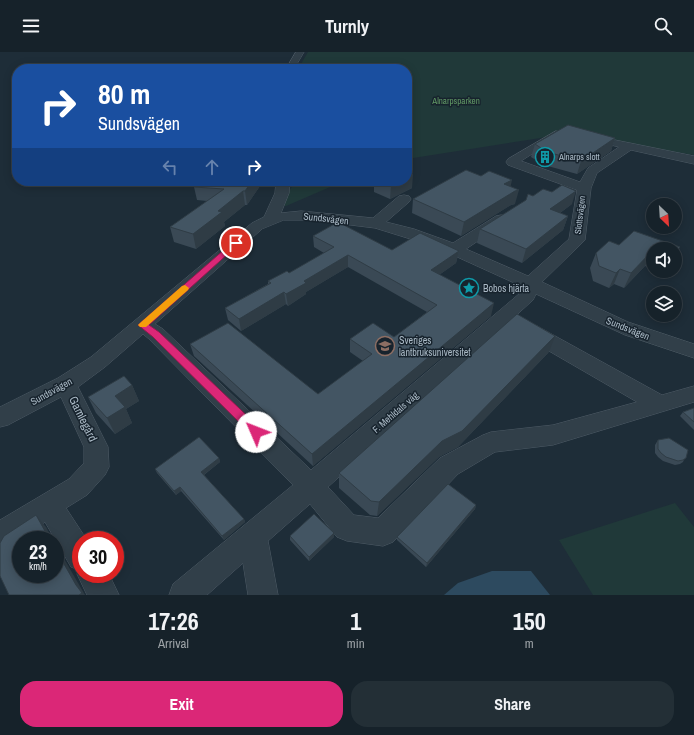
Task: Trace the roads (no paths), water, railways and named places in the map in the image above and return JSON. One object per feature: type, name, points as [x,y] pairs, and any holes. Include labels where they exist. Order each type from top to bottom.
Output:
[{"type":"street","points":[[293,64],[300,52]]},
{"type":"street","points":[[564,129],[512,162],[584,188]]},
{"type":"street","points":[[606,141],[628,147],[694,160]]},
{"type":"street","name":"Slottsvägen","points":[[530,284],[577,240],[584,188],[592,171],[628,147]]},
{"type":"street","points":[[271,218],[282,193],[283,186]]},
{"type":"street","points":[[376,224],[404,199]]},
{"type":"street","points":[[455,248],[510,213]]},
{"type":"street","name":"Sundsvägen","points":[[0,418],[66,384],[98,362],[257,226],[271,218],[287,215],[303,215],[376,224],[411,233],[455,248],[632,331],[694,351]]},
{"type":"street","name":"F. Mehldals väg","points":[[253,536],[312,486],[527,296],[530,284]]},
{"type":"street","points":[[504,316],[660,404]]},
{"type":"street","points":[[143,325],[156,334],[312,486],[347,528],[383,532],[449,466],[491,442],[553,435],[694,394]]},
{"type":"street","name":"Gamlegård","points":[[0,543],[8,531],[78,487],[96,467],[96,447],[66,384]]},
{"type":"street","points":[[49,504],[72,542]]},
{"type":"street","points":[[184,595],[253,536]]},
{"type":"street","points":[[253,536],[263,595]]},
{"type":"street","points":[[97,583],[104,595]]},
{"type":"water","points":[[492,571],[531,571],[550,595],[444,595],[458,583]]},
{"type":"place","name":"Alnarps slott","points":[[545,157]]},
{"type":"place","name":"Bobos hjärta","points":[[469,288]]},
{"type":"place","name":"Sveriges lantbruksuniversitet","points":[[385,346]]},
{"type":"park label","name":"Alnarpsparken","points":[[456,101]]}]
